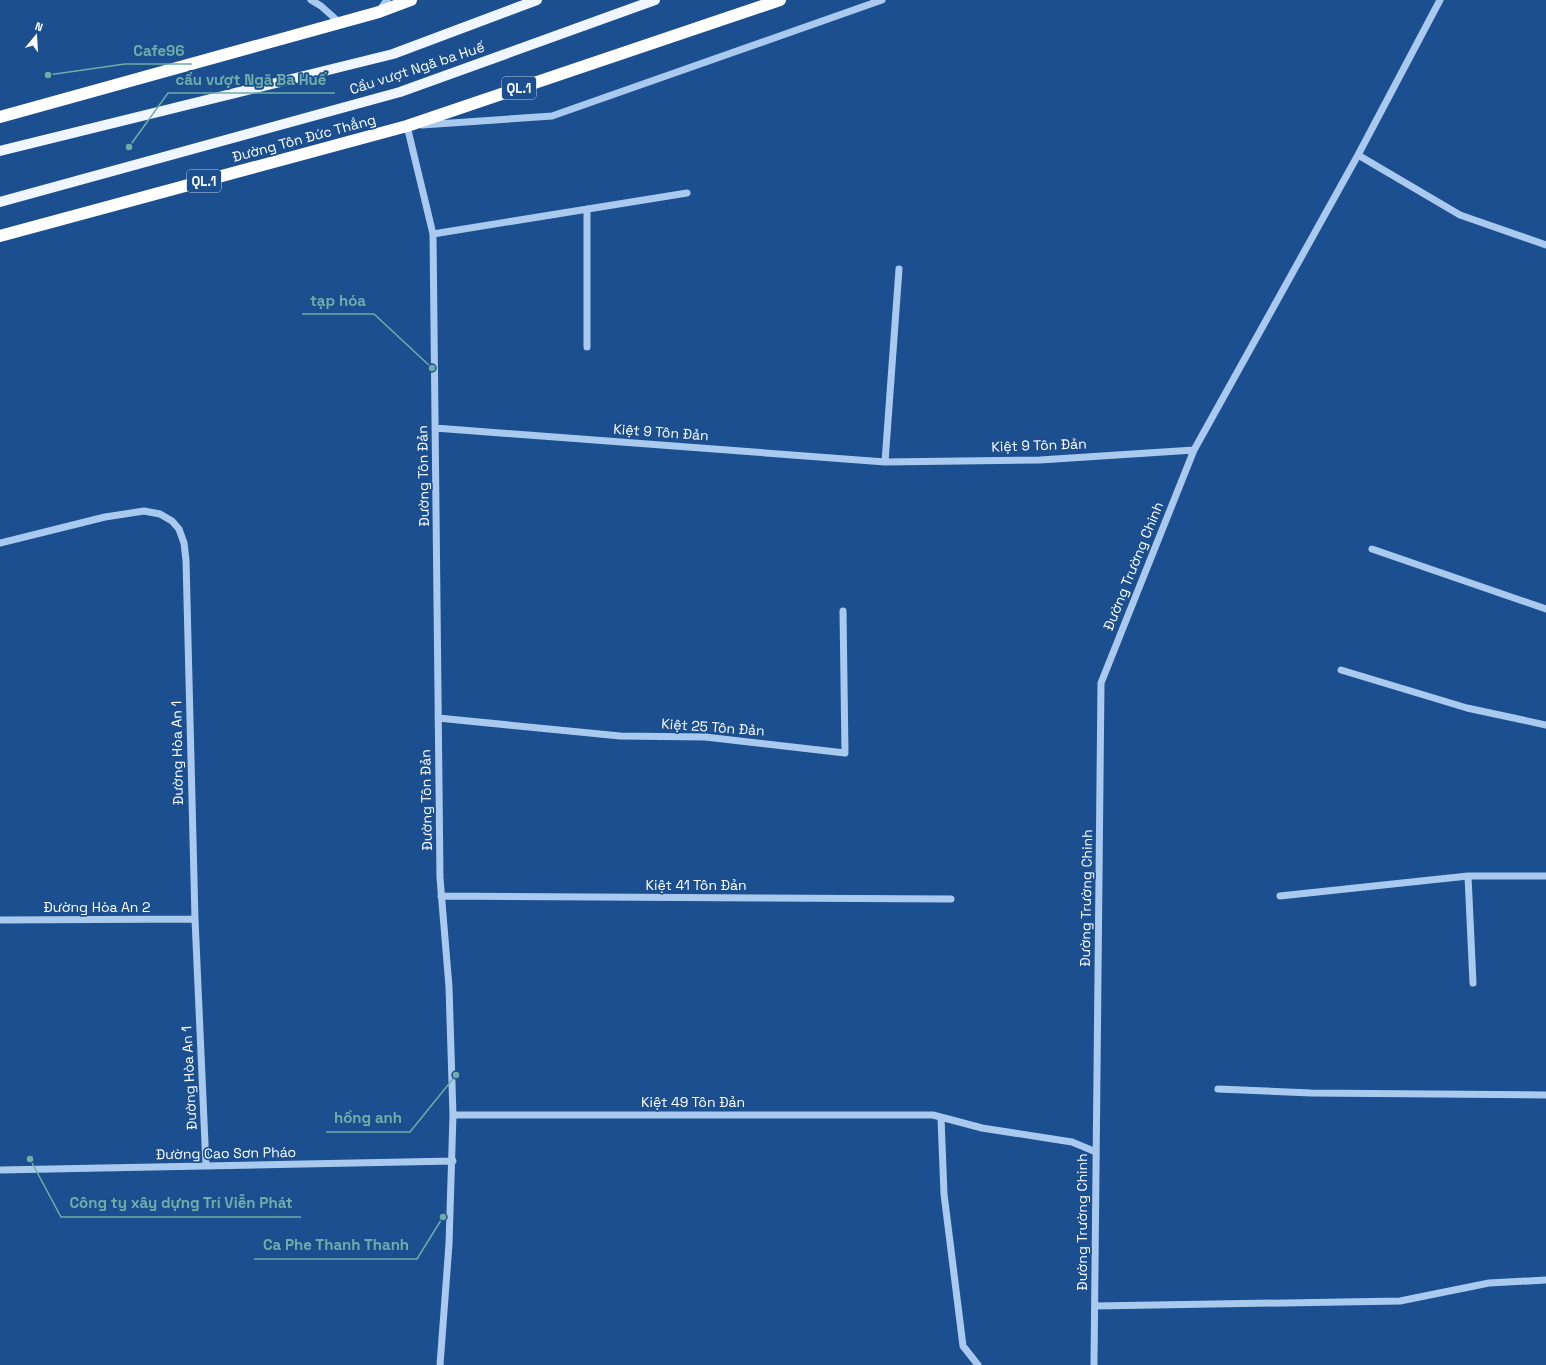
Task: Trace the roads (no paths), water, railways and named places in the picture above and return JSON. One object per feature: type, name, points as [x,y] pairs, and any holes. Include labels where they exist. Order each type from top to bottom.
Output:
[{"type":"highway","points":[[0,117],[379,12],[411,0]]},
{"type":"highway","name":"QL.1","points":[[407,126],[780,0]]},
{"type":"highway","name":"Đường Tôn Đức Thắng","points":[[0,236],[407,126]]},
{"type":"main road","name":"Cầu vượt Ngã ba Huế","points":[[0,151],[393,54],[537,0]]},
{"type":"main road","name":"Cầu vượt Ngã ba Huế","points":[[0,202],[400,92],[655,0]]},
{"type":"street","points":[[311,0],[321,3],[340,23]]},
{"type":"street","points":[[379,12],[387,0]]},
{"type":"street","points":[[379,12],[394,0]]},
{"type":"street","points":[[407,126],[552,116],[882,0]]},
{"type":"street","name":"Đường Trường Chinh","points":[[1094,1365],[1101,683],[1194,450],[1358,156],[1440,0]]},
{"type":"street","name":"Đường Tôn Đản","points":[[407,126],[433,234],[441,896],[449,987],[453,1115],[453,1161],[449,1244],[440,1365]]},
{"type":"street","points":[[1358,156],[1460,215],[1546,245]]},
{"type":"street","points":[[433,234],[687,193]]},
{"type":"street","points":[[587,209],[587,347]]},
{"type":"street","points":[[885,462],[899,269]]},
{"type":"street","name":"Kiệt 9 Tôn Đản","points":[[435,428],[885,462],[1040,460],[1194,450]]},
{"type":"street","name":"Đường Hòa An 1","points":[[0,543],[105,517],[144,511],[160,514],[172,521],[179,530],[184,543],[186,560],[195,919],[206,1166]]},
{"type":"street","points":[[1372,549],[1546,609]]},
{"type":"street","name":"Kiệt 25 Tôn Đản","points":[[438,718],[620,736],[705,737],[845,753],[843,611]]},
{"type":"street","points":[[1341,670],[1467,708],[1546,725]]},
{"type":"street","points":[[1280,896],[1468,876],[1546,876]]},
{"type":"street","points":[[1468,876],[1473,983]]},
{"type":"street","name":"Kiệt 41 Tôn Đản","points":[[441,896],[951,899]]},
{"type":"street","name":"Đường Hòa An 2","points":[[0,920],[195,919]]},
{"type":"street","points":[[1218,1089],[1310,1093],[1546,1095]]},
{"type":"street","name":"Kiệt 49 Tôn Đản","points":[[453,1115],[933,1115],[982,1128],[1072,1142],[1096,1152]]},
{"type":"street","points":[[942,1118],[944,1194],[963,1346],[978,1365]]},
{"type":"street","name":"Đường Cao Sơn Pháo","points":[[0,1170],[453,1161]]},
{"type":"street","points":[[1095,1306],[1400,1301],[1489,1284],[1546,1280]]},
{"type":"place","name":"Cafe96","points":[[48,75]]},
{"type":"place","name":"cầu vượt Ngã Ba Huế","points":[[129,147]]},
{"type":"place","name":"tạp hóa","points":[[432,368]]},
{"type":"place","name":"hồng anh","points":[[456,1075]]},
{"type":"place","name":"Công ty xây dựng Trí Viễn Phát","points":[[30,1159]]},
{"type":"place","name":"Ca Phe Thanh Thanh","points":[[443,1217]]}]
